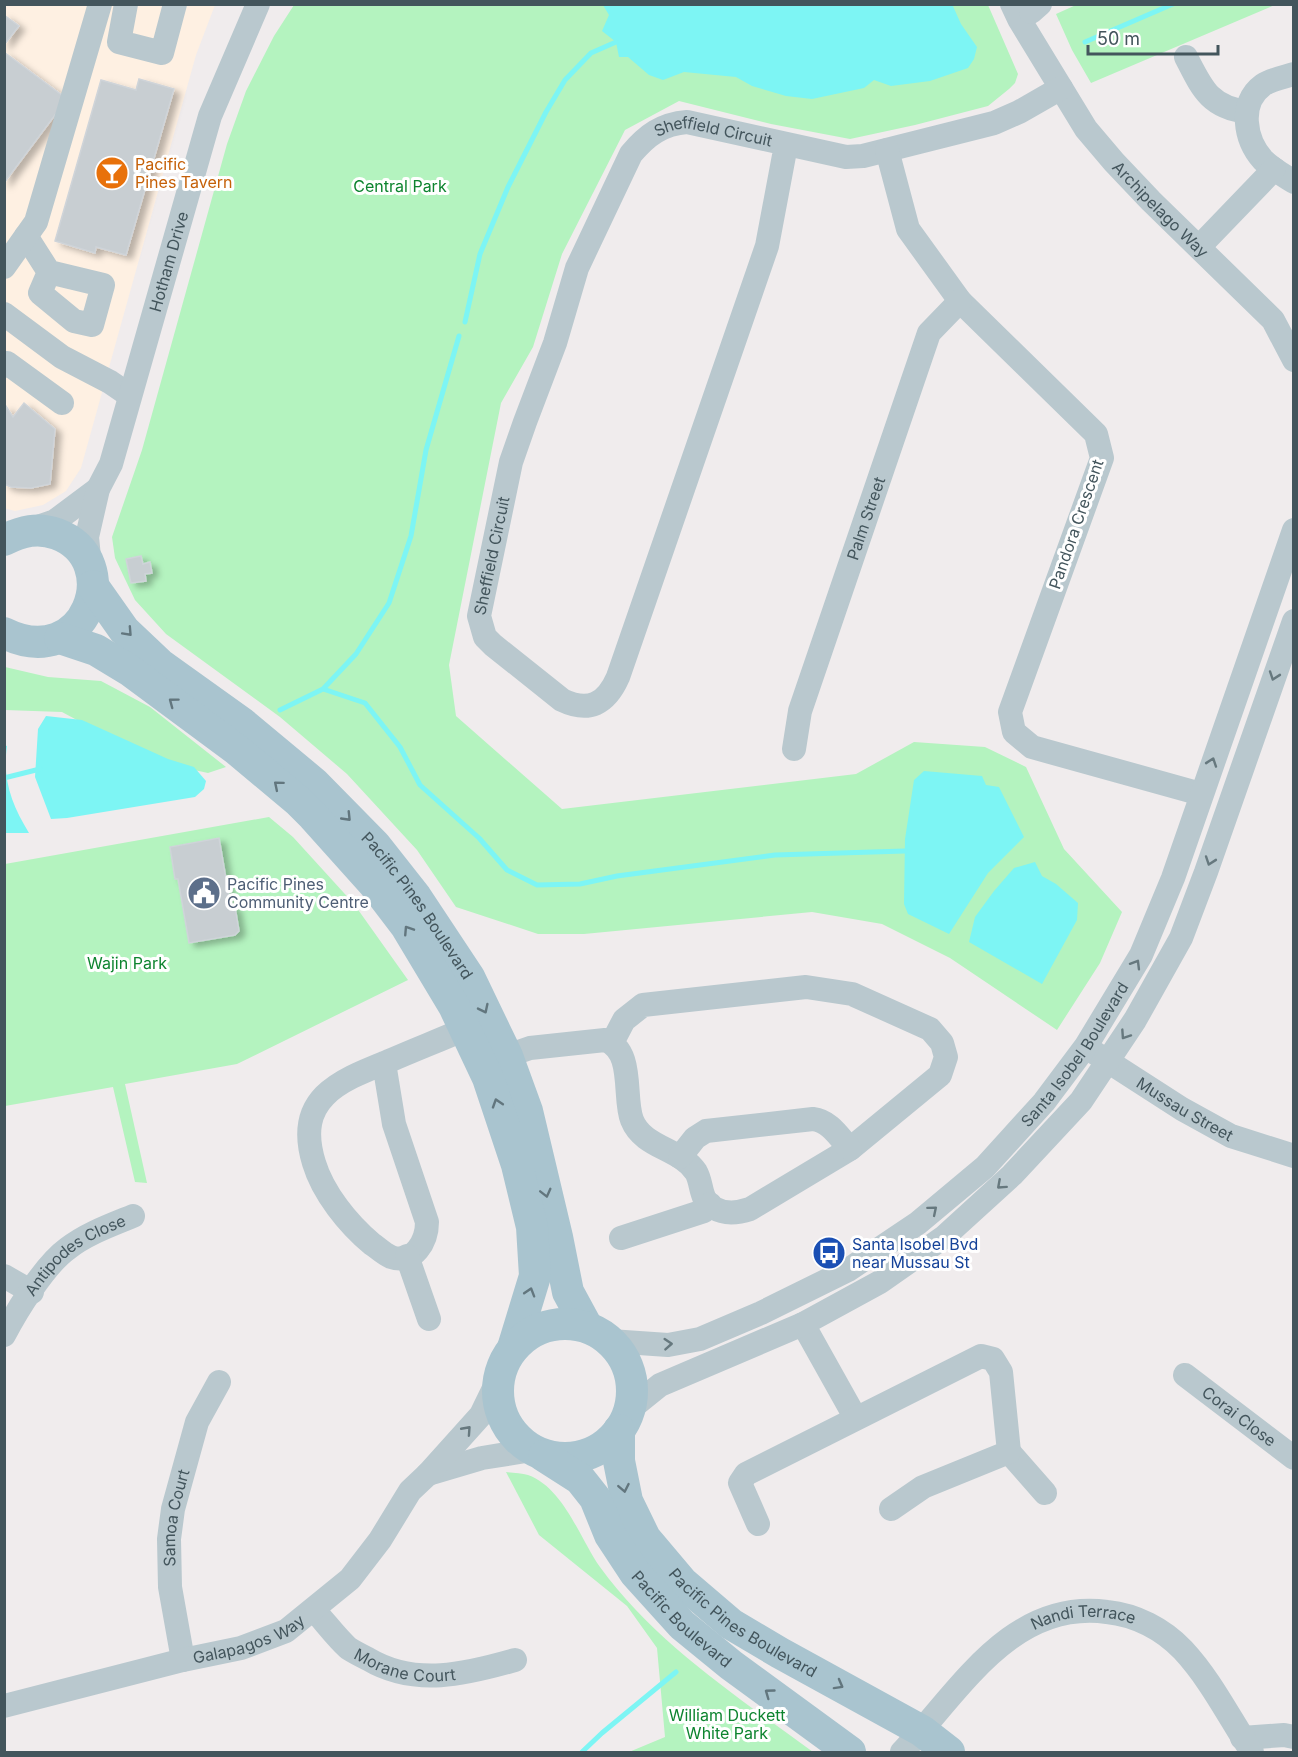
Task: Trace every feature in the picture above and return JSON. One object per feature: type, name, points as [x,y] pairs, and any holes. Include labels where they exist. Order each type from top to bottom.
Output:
[{"type":"main road","name":"Pacific Pines Boulevard","points":[[13,534],[47,531],[65,537],[80,550],[91,576],[124,630],[161,665],[242,723],[314,783],[375,845],[416,897],[469,977],[507,1056],[527,1111],[568,1292],[599,1334]]},
{"type":"main road","points":[[4,633],[22,642],[42,643],[60,638],[74,629],[84,617],[91,602],[91,576]]},
{"type":"main road","name":"Pacific Pines Boulevard","points":[[60,638],[96,650],[129,670],[237,750],[297,801],[374,884],[406,926],[454,1006],[465,1029],[492,1089],[517,1165],[532,1227],[535,1276],[513,1348]]},
{"type":"main road","points":[[567,1324],[599,1334],[622,1355],[630,1372],[632,1391],[624,1420],[605,1445],[586,1455],[565,1459],[538,1453],[519,1440],[504,1420],[498,1395],[499,1378],[504,1362],[513,1348],[528,1334],[547,1326],[567,1324]]},
{"type":"main road","name":"Pacific Pines Boulevard","points":[[624,1420],[619,1461],[627,1501],[645,1538],[683,1583],[731,1623],[780,1653],[912,1742],[949,1752]]},
{"type":"main road","name":"Pacific Boulevard","points":[[538,1453],[580,1479],[595,1498],[610,1535],[635,1573],[682,1625],[731,1665],[850,1752]]},
{"type":"street","points":[[4,267],[36,222],[100,4]]},
{"type":"street","points":[[126,4],[119,42],[162,53],[175,4]]},
{"type":"street","name":"Hotham Drive","points":[[91,576],[87,537],[98,489],[111,464],[210,116],[258,4]]},
{"type":"street","name":"Archipelago Way","points":[[1028,6],[1061,88],[1086,129],[1114,162],[1193,242],[1283,325],[1293,360]]},
{"type":"street","points":[[1186,57],[1202,89],[1215,102],[1230,110],[1247,112]]},
{"type":"street","points":[[1193,242],[1277,170],[1250,134],[1247,125],[1247,103],[1262,85],[1293,74]]},
{"type":"street","name":"Sheffield Circuit","points":[[786,144],[770,233],[763,258],[618,677],[605,697],[594,705],[584,708],[573,706],[562,700],[493,645],[485,637],[479,616],[511,462],[555,343],[578,268],[631,154],[642,140],[657,129],[673,123],[687,122],[846,157],[863,156],[994,123],[1019,112],[1061,88]]},
{"type":"street","name":"Pandora Crescent","points":[[887,150],[908,229],[960,301],[1096,434],[1102,458],[1010,712],[1014,732],[1032,747],[1201,794]]},
{"type":"street","points":[[26,236],[49,272]]},
{"type":"street","name":"Palm Street","points":[[794,749],[800,711],[929,333],[960,301]]},
{"type":"street","points":[[4,314],[62,357],[110,382],[129,395]]},
{"type":"street","points":[[38,386],[62,357]]},
{"type":"street","points":[[5,364],[62,404]]},
{"type":"street","name":"Hotham Drive","points":[[13,534],[56,521],[98,489]]},
{"type":"street","name":"Santa Isobel Boulevard","points":[[599,1334],[668,1345],[700,1339],[761,1313],[848,1270],[918,1223],[985,1167],[1044,1102],[1086,1046],[1141,955],[1173,878],[1293,530]]},
{"type":"street","name":"Santa Isobel Boulevard","points":[[624,1420],[660,1385],[803,1324],[880,1282],[944,1237],[1012,1175],[1081,1101],[1135,1020],[1181,938],[1293,621]]},
{"type":"street","points":[[507,1056],[530,1048],[605,1040],[612,1043],[622,1059],[627,1077],[632,1119],[642,1136],[680,1157],[696,1172],[702,1195],[714,1208],[736,1214],[750,1209],[849,1149],[940,1075],[946,1057],[942,1043],[930,1029],[852,994],[806,987],[643,1005],[624,1020],[612,1043]]},
{"type":"street","points":[[384,1063],[394,1124],[427,1222],[425,1239],[420,1248],[407,1256],[398,1258],[382,1251],[369,1241],[324,1189],[309,1148],[311,1119],[321,1099],[346,1079],[384,1063],[465,1029]]},
{"type":"street","name":"Mussau Street","points":[[1086,1046],[1107,1062],[1182,1109],[1231,1136],[1293,1156]]},
{"type":"street","points":[[680,1157],[695,1138],[706,1131],[813,1119],[828,1124],[849,1149]]},
{"type":"street","points":[[621,1238],[704,1211],[710,1204]]},
{"type":"street","name":"Antipodes Close","points":[[4,1335],[52,1264],[66,1249],[93,1233],[133,1216]]},
{"type":"street","points":[[407,1256],[429,1319]]},
{"type":"street","points":[[4,1276],[32,1292]]},
{"type":"street","points":[[803,1324],[855,1417]]},
{"type":"street","points":[[758,1524],[740,1483],[746,1474],[855,1417],[981,1356],[993,1359],[1001,1372],[1009,1452],[1045,1493]]},
{"type":"street","name":"Corai Close","points":[[1185,1375],[1293,1458]]},
{"type":"street","name":"Galapagos Way","points":[[4,1706],[183,1660],[241,1648],[286,1630],[314,1610],[350,1579],[380,1540],[410,1491],[481,1415],[499,1378]]},
{"type":"street","name":"Samoa Court","points":[[183,1660],[170,1587],[169,1539],[173,1509],[197,1422],[219,1382]]},
{"type":"street","points":[[891,1509],[923,1487],[1009,1452]]},
{"type":"street","name":"Galapagos Way","points":[[428,1474],[482,1458],[538,1453]]},
{"type":"street","name":"Morane Court","points":[[314,1610],[349,1648],[382,1668],[414,1676],[444,1677],[515,1660]]},
{"type":"street","name":"Nandi Terrace","points":[[912,1742],[979,1666],[1014,1635],[1044,1618],[1080,1610],[1122,1614],[1142,1621],[1163,1633],[1196,1665],[1247,1745]]},
{"type":"street","points":[[1247,1745],[1284,1735],[1293,1737]]},
{"type":"shaded area","points":[[4,5],[215,5],[196,55],[81,468],[66,491],[43,505],[15,511],[4,508]]},
{"type":"green space","name":"Central Park","points":[[294,5],[988,5],[1018,74],[1015,83],[988,106],[850,139],[771,124],[679,101],[625,130],[562,254],[533,347],[501,403],[449,665],[456,716],[562,809],[856,774],[914,742],[985,747],[1026,767],[1064,849],[1122,912],[1100,963],[1057,1030],[950,958],[882,924],[812,912],[584,934],[538,934],[456,907],[417,850],[347,774],[280,717],[166,634],[135,600],[115,558],[112,537],[142,450],[227,144],[246,91],[274,36]]},
{"type":"green space","points":[[1076,5],[1275,5],[1091,83],[1072,50],[1056,14]]},
{"type":"green space","points":[[5,667],[48,677],[101,681],[150,707],[226,767],[208,773],[153,761],[62,712],[5,710]]},
{"type":"green space","name":"Wajin Park","points":[[269,817],[293,837],[354,904],[408,980],[237,1064],[125,1084],[147,1183],[135,1182],[113,1087],[5,1106],[5,864]]},
{"type":"green space","name":"William Duckett White Park","points":[[506,1472],[528,1475],[552,1491],[570,1515],[600,1567],[646,1621],[727,1690],[813,1752],[629,1752],[665,1737],[657,1648],[627,1606],[539,1535]]},
{"type":"water","points":[[952,4],[961,24],[977,47],[974,59],[968,68],[930,81],[891,86],[874,80],[864,88],[812,99],[786,96],[752,86],[736,77],[684,72],[663,80],[649,75],[628,57],[619,57],[616,42],[602,31],[609,15],[603,5]]},
{"type":"water","points":[[46,716],[82,720],[168,759],[194,767],[206,781],[204,789],[195,797],[51,819],[35,777],[38,729]]},
{"type":"water","points":[[4,745],[7,746],[6,770],[10,792],[29,833],[5,833]]},
{"type":"water","points":[[924,771],[982,776],[986,785],[999,787],[1024,837],[988,873],[949,934],[908,914],[904,904],[905,839],[914,780]]},
{"type":"water","points":[[1035,862],[1042,876],[1056,884],[1078,903],[1077,920],[1042,984],[969,942],[975,917],[994,891],[1014,868]]},
{"type":"building","points":[[4,15],[19,26],[4,45]]},
{"type":"building","points":[[4,52],[67,99],[4,183]]},
{"type":"building","points":[[139,79],[174,89],[126,255],[96,247],[95,253],[55,241],[101,80],[136,90]]},
{"type":"building","points":[[24,403],[55,429],[50,484],[31,488],[11,487],[4,484],[4,409],[6,406],[13,417]]},
{"type":"building","points":[[141,556],[143,564],[150,562],[152,573],[145,574],[146,581],[131,583],[126,559]]},
{"type":"building","name":"Pacific Pines Community Centre","points":[[219,838],[231,908],[235,907],[239,931],[235,935],[189,943],[170,847]]},
{"type":"waterway","points":[[1085,42],[1173,4]]},
{"type":"waterway","points":[[465,322],[480,254],[508,187],[546,112],[565,80],[591,53],[616,42]]},
{"type":"waterway","points":[[280,710],[323,689],[356,654],[389,603],[411,536],[426,450],[459,336]]},
{"type":"waterway","points":[[323,689],[365,703],[400,747],[420,785],[479,838],[507,870],[537,885],[580,884],[617,876],[775,855],[905,851]]},
{"type":"waterway","points":[[4,778],[40,769]]},
{"type":"waterway","points":[[582,1752],[676,1672]]},
{"type":"place","name":"Pacific Pines Tavern","points":[[112,173]]},
{"type":"place","name":"Pacific Pines Community Centre","points":[[204,893]]},
{"type":"place","name":"Santa Isobel Bvd near Mussau St","points":[[829,1253]]}]
